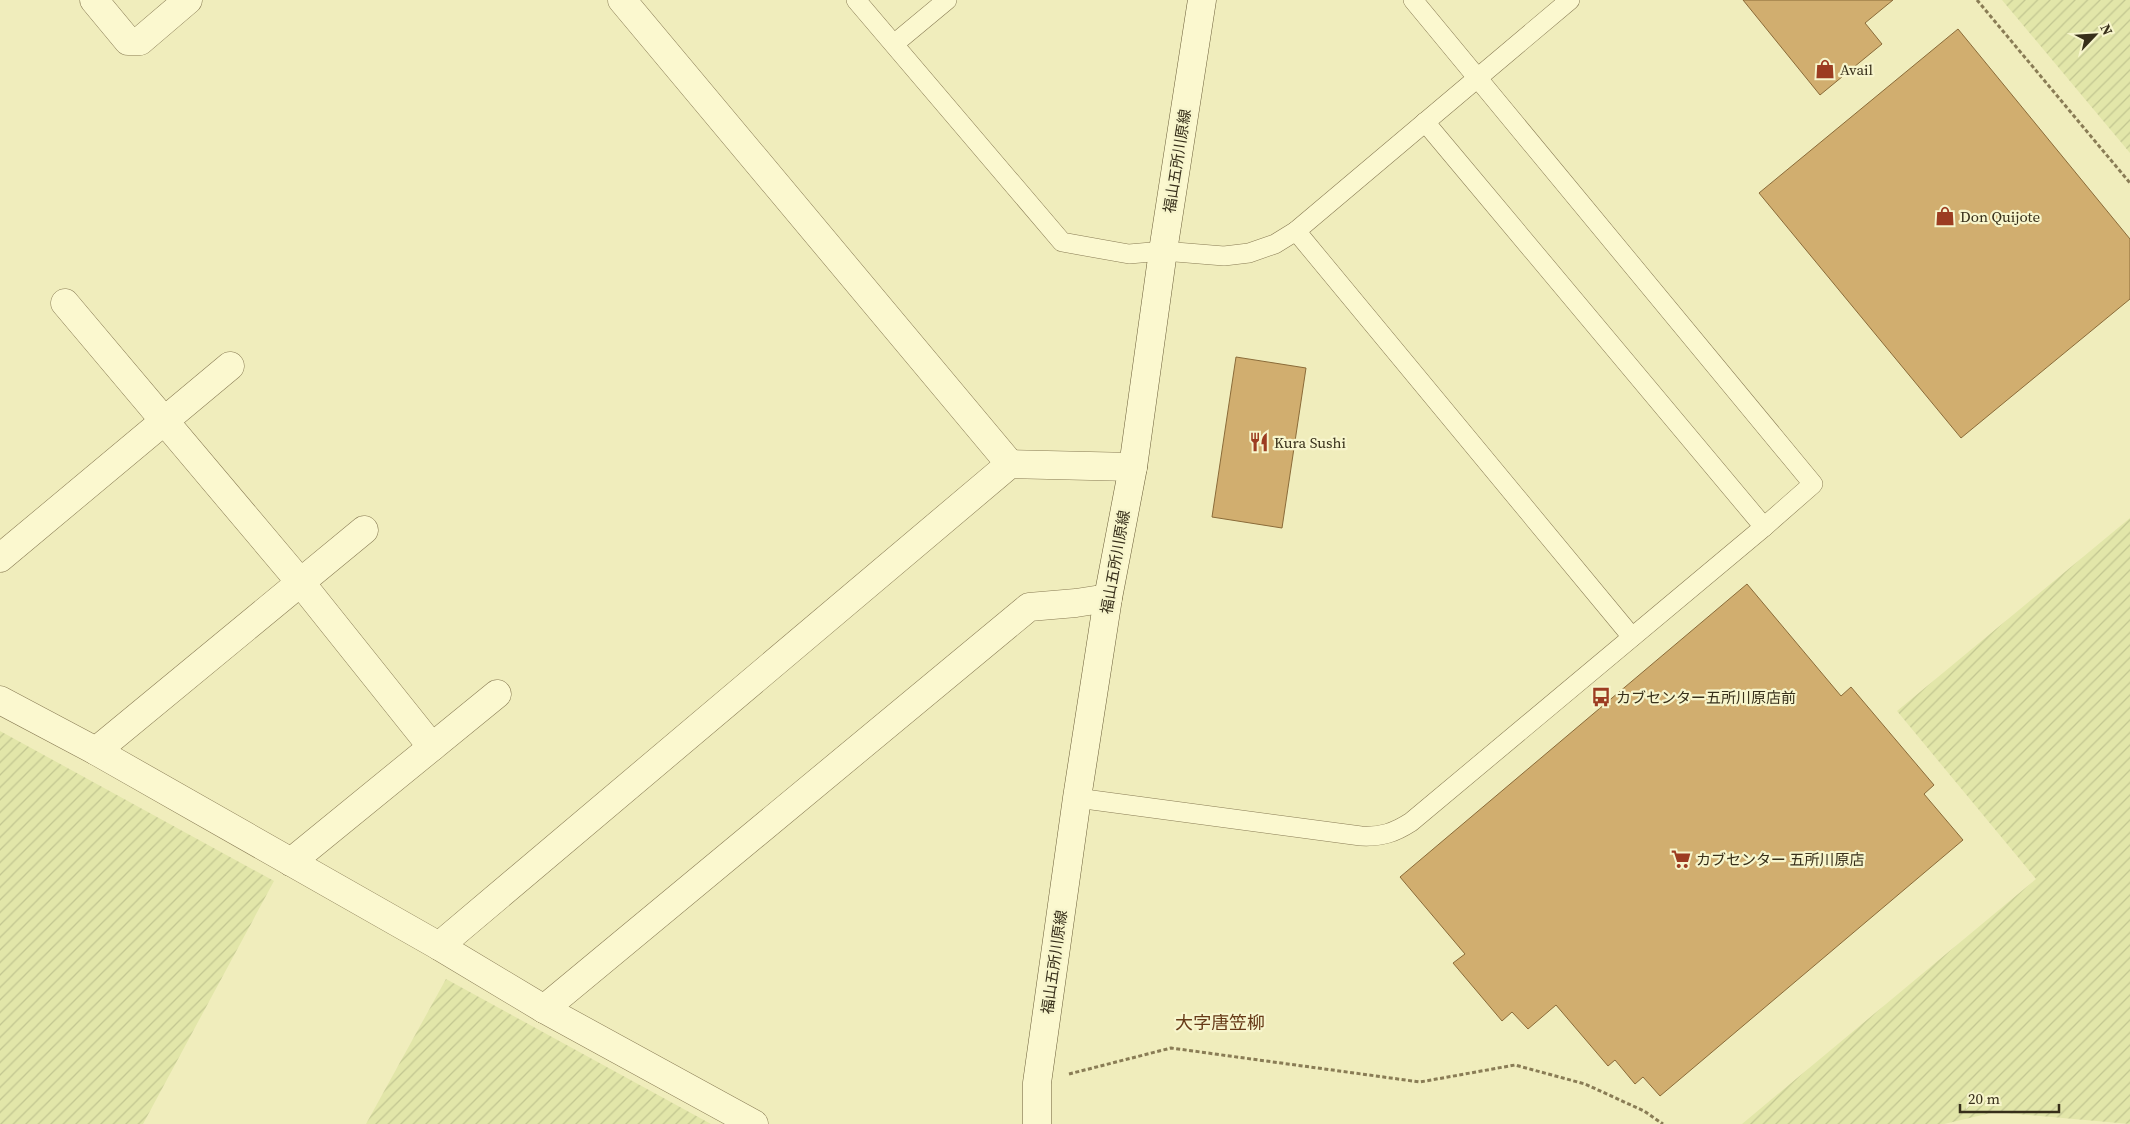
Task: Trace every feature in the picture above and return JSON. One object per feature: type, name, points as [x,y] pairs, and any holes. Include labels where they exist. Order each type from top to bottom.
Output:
[{"type":"street","points":[[94,0],[128,41],[140,41],[188,0]]},
{"type":"street","points":[[622,0],[1010,464]]},
{"type":"street","name":"福山五所川原線","points":[[1037,1124],[1037,1083],[1077,798],[1108,598],[1133,467],[1163,251],[1202,0]]},
{"type":"street","points":[[65,303],[301,583],[432,747]]},
{"type":"street","points":[[0,558],[230,366]]},
{"type":"street","points":[[439,946],[1010,464],[1133,467]]},
{"type":"street","points":[[96,752],[364,530]]},
{"type":"street","points":[[544,1008],[1029,608],[1076,604],[1108,598]]},
{"type":"street","points":[[292,862],[497,694]]},
{"type":"street","points":[[0,700],[292,862],[544,1008],[754,1124]]},
{"type":"lane","points":[[856,0],[1062,242],[1128,254],[1163,251],[1224,256],[1249,253],[1275,244],[1296,231],[1570,0]]},
{"type":"lane","points":[[894,44],[947,0]]},
{"type":"lane","points":[[1077,798],[1361,836],[1378,837],[1395,832],[1411,822],[1764,527],[1812,484],[1414,0]]},
{"type":"lane","points":[[1425,122],[1764,527]]},
{"type":"lane","points":[[1296,231],[1632,637]]},
{"type":"path","points":[[1977,0],[2130,183]]},
{"type":"path","points":[[1037,1083],[1171,1048],[1420,1082],[1515,1065],[1585,1084],[1644,1111],[1663,1124]]},
{"type":"green space","points":[[2002,0],[2130,0],[2130,153]]},
{"type":"green space","points":[[2130,518],[2130,1124],[1995,1112],[1944,1124],[1742,1124],[2036,879],[1897,711]]},
{"type":"green space","points":[[0,731],[274,881],[143,1124],[0,1124]]},
{"type":"green space","points":[[446,979],[711,1124],[366,1124]]},
{"type":"building","name":"Avail","points":[[1743,0],[1893,0],[1865,23],[1882,44],[1820,95]]},
{"type":"building","name":"Don Quijote","points":[[1958,29],[2130,239],[2130,299],[1961,438],[1759,193]]},
{"type":"building","name":"Kura Sushi","points":[[1236,357],[1306,368],[1282,528],[1212,517]]},
{"type":"building","name":"カブセンター 五所川原店","points":[[1747,584],[1841,696],[1851,687],[1934,785],[1924,794],[1963,840],[1660,1096],[1643,1077],[1635,1084],[1615,1060],[1608,1066],[1556,1005],[1528,1029],[1512,1012],[1502,1021],[1453,963],[1465,954],[1400,877]]},
{"type":"place","name":"Avail","points":[[1825,69]]},
{"type":"place","name":"Don Quijote","points":[[1945,216]]},
{"type":"place","name":"Kura Sushi","points":[[1259,442]]},
{"type":"place","name":"カブセンター五所川原店前","points":[[1601,697]]},
{"type":"place","name":"カブセンター 五所川原店","points":[[1681,859]]},
{"type":"district","name":"大字唐笠柳","points":[[1220,1022]]}]
